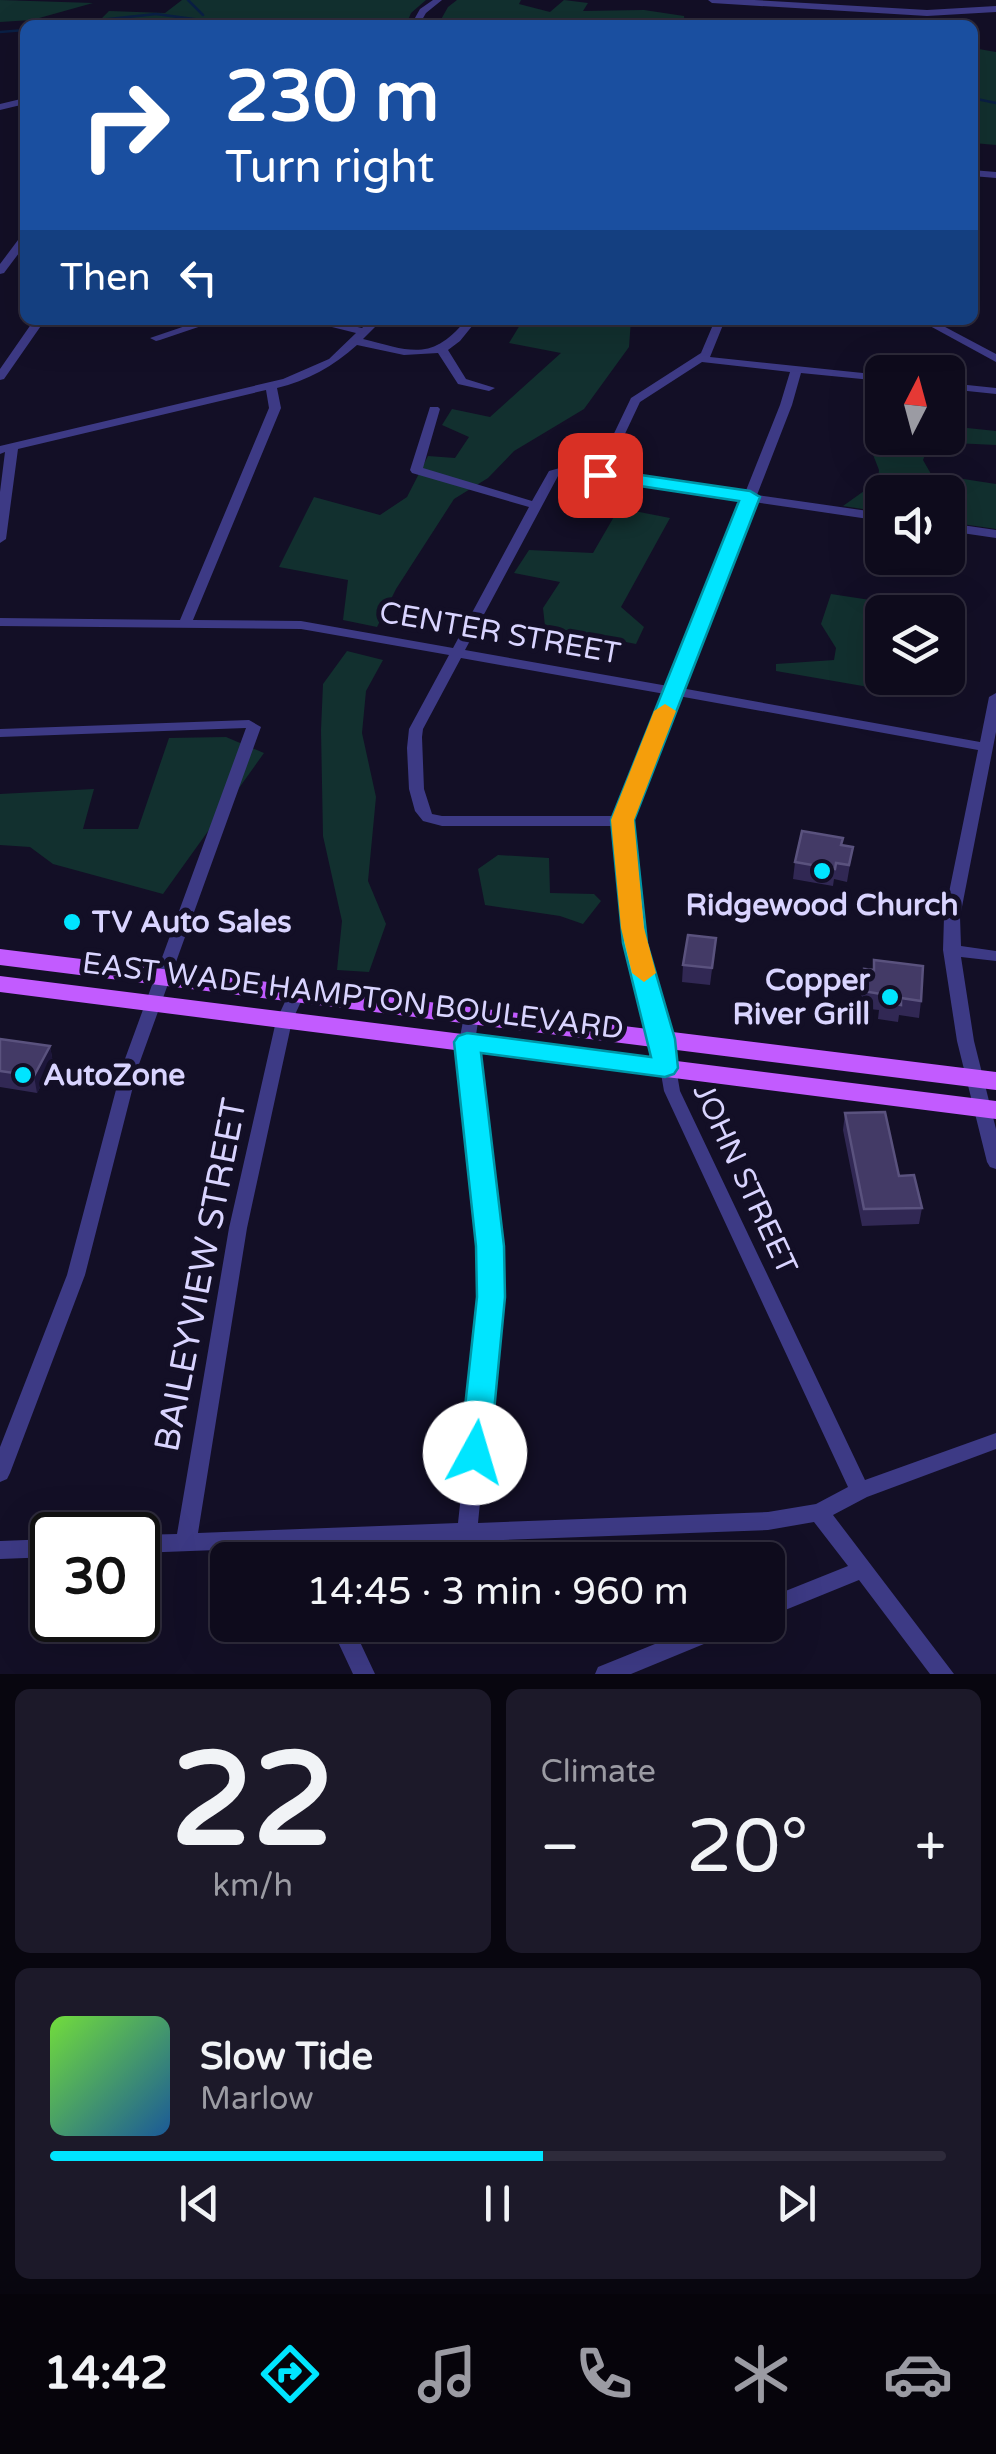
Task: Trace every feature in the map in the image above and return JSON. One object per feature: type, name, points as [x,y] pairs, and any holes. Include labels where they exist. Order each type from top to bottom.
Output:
[{"type":"main road","name":"EAST WADE HAMPTON BOULEVARD","points":[[0,956],[986,1080]]},
{"type":"main road","name":"EAST WADE HAMPTON BOULEVARD","points":[[0,984],[990,1110]]},
{"type":"street","points":[[418,20],[423,10],[438,0]]},
{"type":"street","points":[[712,0],[927,13],[996,10]]},
{"type":"street","points":[[0,271],[20,244]]},
{"type":"street","points":[[0,377],[36,325]]},
{"type":"street","points":[[156,338],[198,325]]},
{"type":"street","points":[[325,325],[411,352],[441,348],[468,325]]},
{"type":"street","points":[[0,539],[6,449],[271,386],[326,365],[372,325]]},
{"type":"street","points":[[600,475],[635,400],[702,359],[710,350],[718,325]]},
{"type":"street","points":[[934,325],[994,356]]},
{"type":"street","points":[[441,348],[462,382],[489,388]]},
{"type":"street","points":[[702,359],[865,376]]},
{"type":"street","name":"JOHN STREET","points":[[796,369],[750,497],[622,820],[635,943],[662,1039],[665,1068],[682,1115],[860,1491]]},
{"type":"street","points":[[185,624],[275,408],[271,386]]},
{"type":"street","points":[[965,388],[996,391]]},
{"type":"street","points":[[434,409],[416,470],[537,506]]},
{"type":"street","points":[[622,820],[442,821],[425,815],[413,737],[555,472],[600,475],[865,514]]},
{"type":"street","points":[[965,529],[996,534]]},
{"type":"street","name":"CENTER STREET","points":[[0,622],[301,625],[986,747]]},
{"type":"street","points":[[996,697],[952,917],[951,950],[960,1022],[986,1080],[996,1162]]},
{"type":"street","points":[[0,733],[217,724],[254,727],[117,1106],[64,1314],[0,1473]]},
{"type":"street","points":[[951,950],[996,956]]},
{"type":"street","name":"BAILEYVIEW STREET","points":[[186,1542],[238,1228],[284,1021],[297,993]]},
{"type":"street","points":[[467,1531],[491,1297],[490,1246],[467,1042],[471,1015]]},
{"type":"street","points":[[160,1543],[768,1521],[820,1512],[860,1491],[996,1441]]},
{"type":"street","points":[[820,1512],[943,1674]]},
{"type":"street","points":[[299,1538],[301,1542]]},
{"type":"street","points":[[0,1550],[30,1549]]},
{"type":"street","points":[[785,1601],[863,1569]]},
{"type":"street","points":[[349,1642],[364,1674]]},
{"type":"street","points":[[606,1674],[684,1642]]},
{"type":"green space","points":[[0,0],[93,3],[32,20],[0,22]]},
{"type":"green space","points":[[182,0],[426,0],[408,20],[100,20],[109,11],[165,13]]},
{"type":"green space","points":[[457,0],[521,0],[519,4],[550,12],[564,0],[588,3],[583,11],[644,10],[684,16],[684,20],[441,20]]},
{"type":"green space","points":[[978,49],[996,52],[996,145],[978,143]]},
{"type":"green space","points":[[520,325],[631,325],[629,347],[584,409],[514,451],[488,478],[454,499],[396,589],[377,627],[343,620],[348,580],[279,567],[314,497],[380,515],[407,497],[428,456],[455,458],[469,437],[442,425],[452,409],[490,417],[561,353],[509,343]]},
{"type":"green space","points":[[965,428],[996,431],[996,445],[965,444]]},
{"type":"green space","points":[[873,455],[925,455],[923,460],[931,474],[938,475],[879,475]]},
{"type":"green space","points":[[965,479],[996,484],[996,529],[965,524]]},
{"type":"green space","points":[[865,490],[865,509],[843,506]]},
{"type":"green space","points":[[619,508],[670,518],[621,607],[644,627],[636,644],[545,626],[543,608],[560,582],[514,573],[529,550],[593,553]]},
{"type":"green space","points":[[831,594],[865,599],[865,686],[776,671],[776,664],[834,660],[836,648],[821,624]]},
{"type":"green space","points":[[347,651],[383,660],[366,691],[362,733],[376,797],[368,881],[386,924],[369,972],[337,970],[342,921],[323,836],[323,684]]},
{"type":"green space","points":[[226,737],[264,753],[163,894],[53,864],[30,847],[0,845],[0,794],[94,789],[83,829],[138,829],[169,738]]},
{"type":"green space","points":[[498,855],[549,858],[550,893],[594,894],[601,901],[583,924],[560,916],[485,905],[478,869]]},
{"type":"building","points":[[802,831],[843,838],[841,845],[853,847],[849,865],[836,863],[835,869],[795,862]]},
{"type":"building","points":[[688,935],[716,938],[712,968],[683,965]]},
{"type":"building","points":[[874,960],[923,966],[921,1001],[901,998],[901,1005],[881,1002],[881,994],[863,991],[864,969],[874,970]]},
{"type":"building","points":[[0,1039],[50,1046],[34,1076],[0,1071]]},
{"type":"building","points":[[885,1112],[899,1176],[914,1175],[922,1208],[864,1209],[845,1113]]},
{"type":"waterway","points":[[188,0],[203,15]]},
{"type":"waterway","points":[[99,20],[156,14],[201,20]]},
{"type":"waterway","points":[[0,32],[20,30]]},
{"type":"waterway","points":[[978,99],[996,103]]},
{"type":"slow traffic","points":[[644,973],[632,928],[622,820],[665,711]]},
{"type":"place","name":"Ridgewood Church","points":[[822,871]]},
{"type":"place","name":"TV Auto Sales","points":[[72,922]]},
{"type":"place","name":"Copper River Grill","points":[[890,997]]},
{"type":"place","name":"AutoZone","points":[[23,1075]]},
{"type":"route","points":[[475,1453],[491,1297],[490,1246],[467,1042],[665,1068],[662,1039],[635,943],[622,820],[750,497],[600,475]]}]
